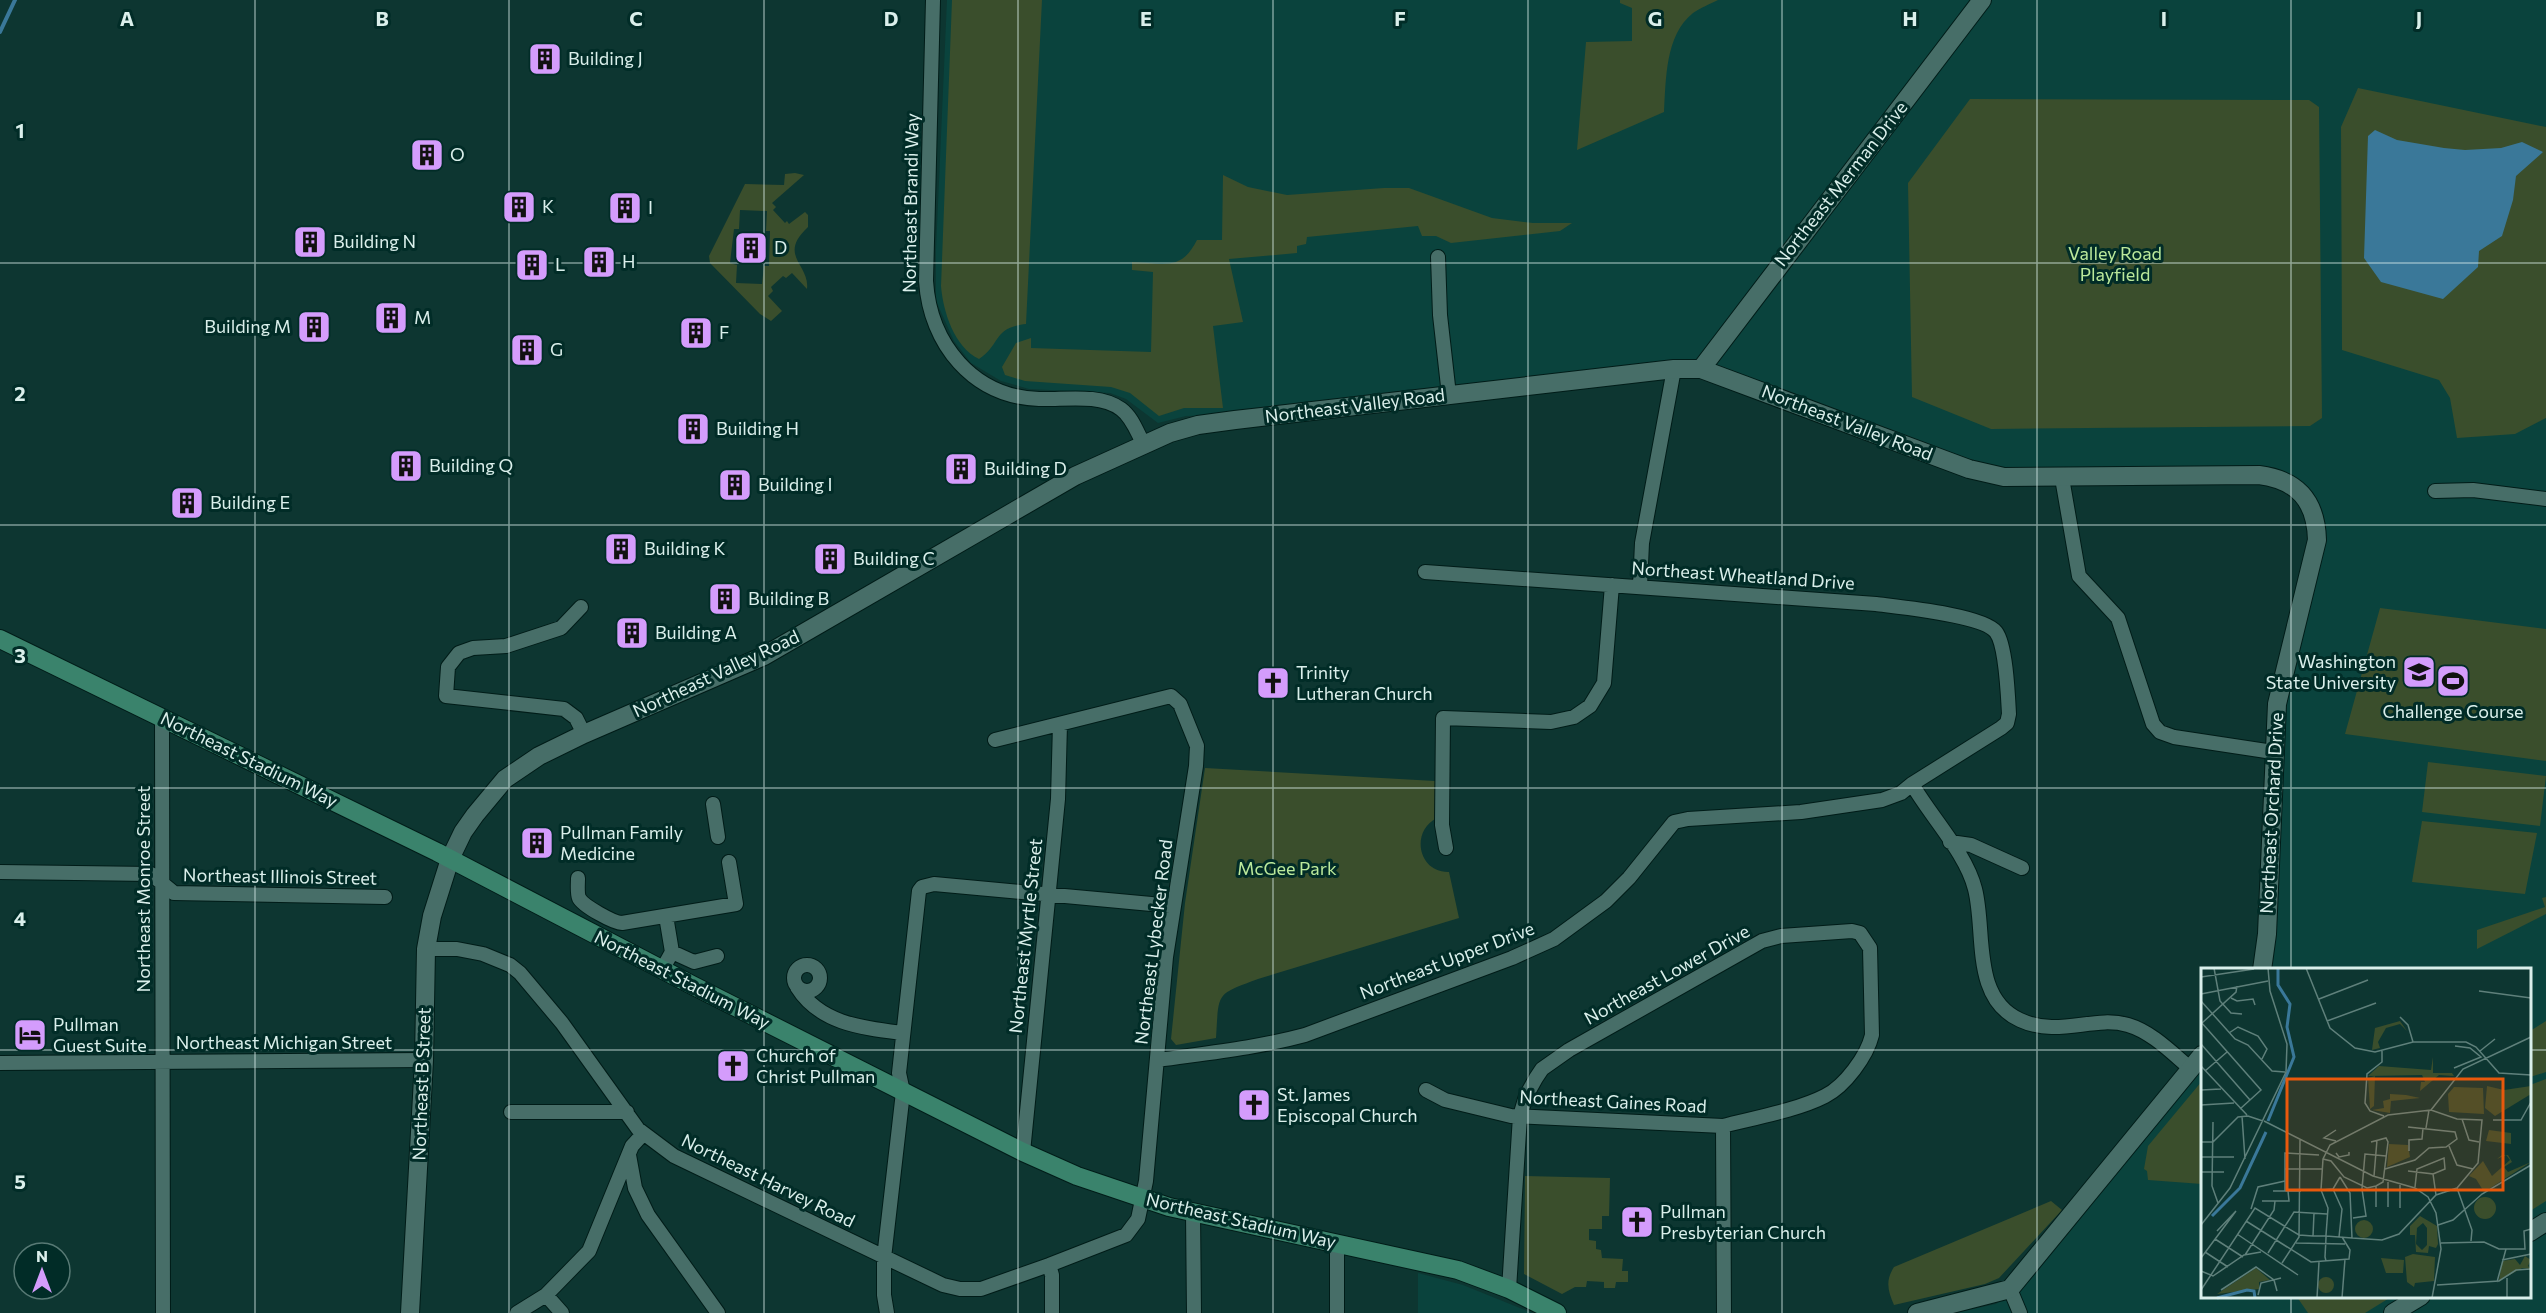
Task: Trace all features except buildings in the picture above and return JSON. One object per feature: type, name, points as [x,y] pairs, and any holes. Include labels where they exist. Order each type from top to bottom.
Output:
[{"type":"main road","name":"Northeast Stadium Way","points":[[0,639],[450,859],[903,1092],[1023,1152],[1077,1176],[1143,1199],[1193,1213],[1438,1265],[1509,1289],[1557,1313]]},
{"type":"street","name":"Northeast Brandi Way","points":[[933,0],[926,281],[929,311],[937,333],[954,357],[979,380],[997,389],[1026,398],[1095,400],[1113,404],[1128,415],[1143,443]]},
{"type":"street","name":"Northeast Merman Drive","points":[[1701,369],[1982,0]]},
{"type":"street","points":[[1438,257],[1440,315],[1449,395]]},
{"type":"street","name":"Northeast Valley Road","points":[[450,859],[475,814],[505,779],[539,756],[584,734],[764,656],[1075,476],[1143,443],[1197,426],[1674,369],[1701,369],[1969,469],[2004,477],[2204,476],[2272,477],[2283,480],[2301,492],[2313,510],[2317,528],[2315,552]]},
{"type":"street","points":[[1640,586],[1642,543],[1674,369]]},
{"type":"street","points":[[2062,478],[2079,576],[2118,618],[2153,724],[2160,732],[2174,737],[2273,752]]},
{"type":"street","points":[[2435,491],[2473,490],[2546,499]]},
{"type":"street","name":"Northeast Orchard Drive","points":[[2262,968],[2267,934],[2273,752],[2277,704],[2315,552]]},
{"type":"street","name":"Northeast Wheatland Drive","points":[[1425,572],[1876,604],[1935,612],[1984,624],[1996,632],[2001,645],[2007,688]]},
{"type":"street","points":[[1446,848],[1442,825],[1443,718],[1551,722],[1574,717],[1590,706],[1604,683],[1612,585]]},
{"type":"street","points":[[580,607],[561,628],[506,646],[473,648],[459,653],[448,667],[446,696],[564,709],[576,718],[584,734]]},
{"type":"street","name":"Northeast Upper Drive","points":[[1158,1060],[1229,1051],[1305,1035],[1512,958],[1554,939],[1606,901],[1629,878],[1674,822],[1688,819],[1801,812],[1882,800],[1901,793],[2007,723],[2009,714],[2007,688]]},
{"type":"street","name":"Northeast Lybecker Road","points":[[1060,724],[1171,696],[1180,704],[1197,746],[1173,906],[1143,1199]]},
{"type":"street","name":"Northeast Monroe Street","points":[[162,717],[163,1313]]},
{"type":"street","points":[[995,740],[1060,724]]},
{"type":"street","name":"Northeast Myrtle Street","points":[[1023,1152],[1058,799],[1060,724]]},
{"type":"street","points":[[1912,784],[1960,854],[1975,890],[1987,982],[1993,996],[2007,1012],[2017,1019],[2044,1028],[2125,1024],[2197,1062],[2010,1289],[1917,1313]]},
{"type":"street","points":[[713,804],[718,837]]},
{"type":"street","points":[[1950,842],[1971,845],[2022,868]]},
{"type":"street","name":"Northeast B Street","points":[[410,1313],[424,1060],[426,949],[432,916],[450,859]]},
{"type":"street","points":[[578,878],[580,900],[616,922],[736,904],[729,862]]},
{"type":"street","name":"Northeast Illinois Street","points":[[0,872],[151,874],[174,893],[386,897]]},
{"type":"street","points":[[887,1313],[884,1295],[884,1258],[903,1092],[899,1073],[917,897],[922,886],[934,884],[1173,906]]},
{"type":"street","points":[[662,970],[672,952],[666,915]]},
{"type":"street","name":"Northeast Lower Drive","points":[[1509,1289],[1520,1116],[1526,1096],[1536,1078],[1557,1058],[1762,941],[1781,936],[1852,931],[1860,933],[1869,948],[1872,1035],[1869,1046],[1861,1058],[1845,1080],[1826,1096],[1723,1126]]},
{"type":"street","name":"Northeast Harvey Road","points":[[426,949],[483,954],[510,965],[520,973],[562,1023],[643,1134],[674,1156],[943,1285],[960,1289],[981,1288],[1126,1235],[1135,1225],[1143,1199]]},
{"type":"street","points":[[672,952],[694,962],[717,956]]},
{"type":"street","points":[[796,987],[813,1006],[840,1021],[857,1027],[903,1032]]},
{"type":"street","name":"Northeast Michigan Street","points":[[0,1063],[424,1060]]},
{"type":"street","name":"Northeast Gaines Road","points":[[1426,1090],[1445,1100],[1511,1116],[1723,1126],[1724,1313]]},
{"type":"street","points":[[511,1112],[627,1112]]},
{"type":"street","points":[[517,1313],[546,1295],[589,1251],[632,1146],[643,1134]]},
{"type":"street","points":[[628,1155],[635,1188],[648,1215],[718,1313]]},
{"type":"street","points":[[1193,1213],[1194,1313]]},
{"type":"street","points":[[2531,1231],[2546,1222]]},
{"type":"street","points":[[1337,1243],[1337,1313]]},
{"type":"street","points":[[1049,1265],[1052,1275],[1052,1313]]},
{"type":"street","points":[[2010,1289],[2020,1313]]},
{"type":"street","points":[[546,1295],[562,1313]]},
{"type":"street","points":[[2393,1313],[2418,1298]]},
{"type":"shaded area","name":"Washington State University","points":[[947,0],[2546,0],[2546,1313],[1954,1313],[1996,1304],[2025,1282],[2201,1068],[2201,1298],[2531,1298],[2531,968],[2271,968],[2284,709],[2323,551],[2294,478],[2010,470],[1982,464],[1698,359],[1219,415],[1186,416],[1158,423],[1126,399],[1110,393],[1029,389],[1001,381],[971,363],[954,341],[936,301],[936,249]]},
{"type":"shaded area","points":[[2375,130],[2397,140],[2444,148],[2465,150],[2501,148],[2522,142],[2543,152],[2516,176],[2513,200],[2502,236],[2479,251],[2478,267],[2443,299],[2381,282],[2364,258],[2368,136]]},
{"type":"shaded area","points":[[1418,1273],[1463,1285],[1532,1313],[1418,1313]]},
{"type":"green space","points":[[952,0],[1042,0],[1026,324],[1007,329],[979,359],[963,346],[951,327],[944,306],[941,286]]},
{"type":"green space","points":[[1620,0],[1718,0],[1693,13],[1677,33],[1669,59],[1664,112],[1577,150],[1586,42],[1632,41],[1632,8],[1620,3]]},
{"type":"green space","points":[[2358,88],[2546,127],[2546,418],[2515,434],[2457,438],[2450,398],[2439,380],[2342,350],[2341,127]]},
{"type":"green space","name":"Valley Road Playfield","points":[[1970,99],[2309,100],[2319,107],[2322,418],[2310,426],[1991,429],[1912,397],[1908,183]]},
{"type":"green space","points":[[785,174],[804,175],[772,203],[776,207],[773,210],[785,223],[787,221],[789,224],[805,212],[808,215],[808,227],[795,245],[797,260],[807,280],[807,289],[792,273],[786,278],[783,276],[771,287],[773,291],[768,296],[782,311],[771,321],[760,314],[710,263],[709,256],[745,184],[784,185]],"holes":[[[740,210],[767,211],[766,231],[770,231],[769,266],[764,266],[762,284],[736,283],[737,265],[730,263],[734,229],[739,229]]]},
{"type":"green space","points":[[1223,175],[1248,187],[1287,195],[1409,188],[1492,218],[1533,223],[1572,223],[1560,231],[1451,243],[1436,236],[1422,236],[1418,226],[1307,237],[1306,244],[1297,246],[1297,253],[1229,259],[1243,322],[1213,326],[1223,408],[1184,408],[1159,416],[1130,393],[1111,387],[1025,381],[1005,375],[1002,367],[1016,343],[1031,338],[1031,348],[1151,352],[1153,272],[1132,270],[1132,262],[1170,263],[1184,257],[1197,240],[1222,240]]},
{"type":"green space","name":"Challenge Course","points":[[2380,608],[2546,629],[2546,761],[2345,734]]},
{"type":"green space","points":[[2428,762],[2546,776],[2540,826],[2422,812]]},
{"type":"green space","name":"McGee Park","points":[[1205,768],[1435,781],[1437,818],[1428,824],[1423,832],[1421,850],[1430,866],[1449,872],[1459,918],[1234,988],[1222,997],[1219,1003],[1216,1038],[1176,1045],[1171,1039],[1185,903]]},
{"type":"green space","points":[[2422,821],[2537,833],[2525,894],[2412,882]]},
{"type":"green space","points":[[2546,897],[2546,914],[2477,949],[2477,930],[2545,907],[2542,898]]},
{"type":"green space","points":[[2546,1021],[2546,1072],[2531,1077],[2531,1030]]},
{"type":"green space","points":[[2546,1079],[2546,1201],[2531,1210],[2531,1085]]},
{"type":"green space","points":[[2201,1082],[2201,1184],[2148,1180],[2147,1171],[2144,1169],[2148,1146]]},
{"type":"green space","points":[[1525,1176],[1610,1178],[1609,1216],[1602,1216],[1602,1229],[1589,1229],[1589,1240],[1596,1241],[1596,1249],[1601,1250],[1602,1258],[1623,1259],[1622,1271],[1628,1271],[1628,1282],[1616,1282],[1615,1288],[1604,1288],[1604,1282],[1587,1281],[1586,1287],[1575,1287],[1562,1294],[1524,1274]]},
{"type":"green space","points":[[2051,1201],[2062,1210],[1999,1278],[1985,1284],[1894,1305],[1888,1286],[1894,1267]]},
{"type":"green space","points":[[2298,1298],[2389,1298],[2365,1313],[2308,1313]]},
{"type":"waterway","points":[[0,32],[15,0]]},
{"type":"place","name":"Building J","points":[[545,59]]},
{"type":"place","name":"O","points":[[427,155]]},
{"type":"place","name":"K","points":[[519,207]]},
{"type":"place","name":"I","points":[[625,208]]},
{"type":"place","name":"Building N","points":[[310,242]]},
{"type":"place","name":"D","points":[[751,248]]},
{"type":"place","name":"H","points":[[599,262]]},
{"type":"place","name":"L","points":[[532,265]]},
{"type":"place","name":"M","points":[[391,318]]},
{"type":"place","name":"Building M","points":[[314,327]]},
{"type":"place","name":"F","points":[[696,333]]},
{"type":"place","name":"G","points":[[527,350]]},
{"type":"place","name":"Building H","points":[[693,429]]},
{"type":"place","name":"Building Q","points":[[406,466]]},
{"type":"place","name":"Building D","points":[[961,469]]},
{"type":"place","name":"Building I","points":[[735,485]]},
{"type":"place","name":"Building E","points":[[187,503]]},
{"type":"place","name":"Building K","points":[[621,549]]},
{"type":"place","name":"Building C","points":[[830,559]]},
{"type":"place","name":"Building B","points":[[725,599]]},
{"type":"place","name":"Building A","points":[[632,633]]},
{"type":"place","name":"Washington State University","points":[[2419,672]]},
{"type":"place","name":"Challenge Course","points":[[2453,681]]},
{"type":"place","name":"Trinity Lutheran Church","points":[[1273,683]]},
{"type":"place","name":"Pullman Family Medicine","points":[[537,843]]},
{"type":"place","name":"Pullman Guest Suite","points":[[30,1035]]},
{"type":"place","name":"Church of Christ Pullman","points":[[733,1066]]},
{"type":"place","name":"St. James Episcopal Church","points":[[1254,1105]]},
{"type":"place","name":"Pullman Presbyterian Church","points":[[1637,1222]]}]
